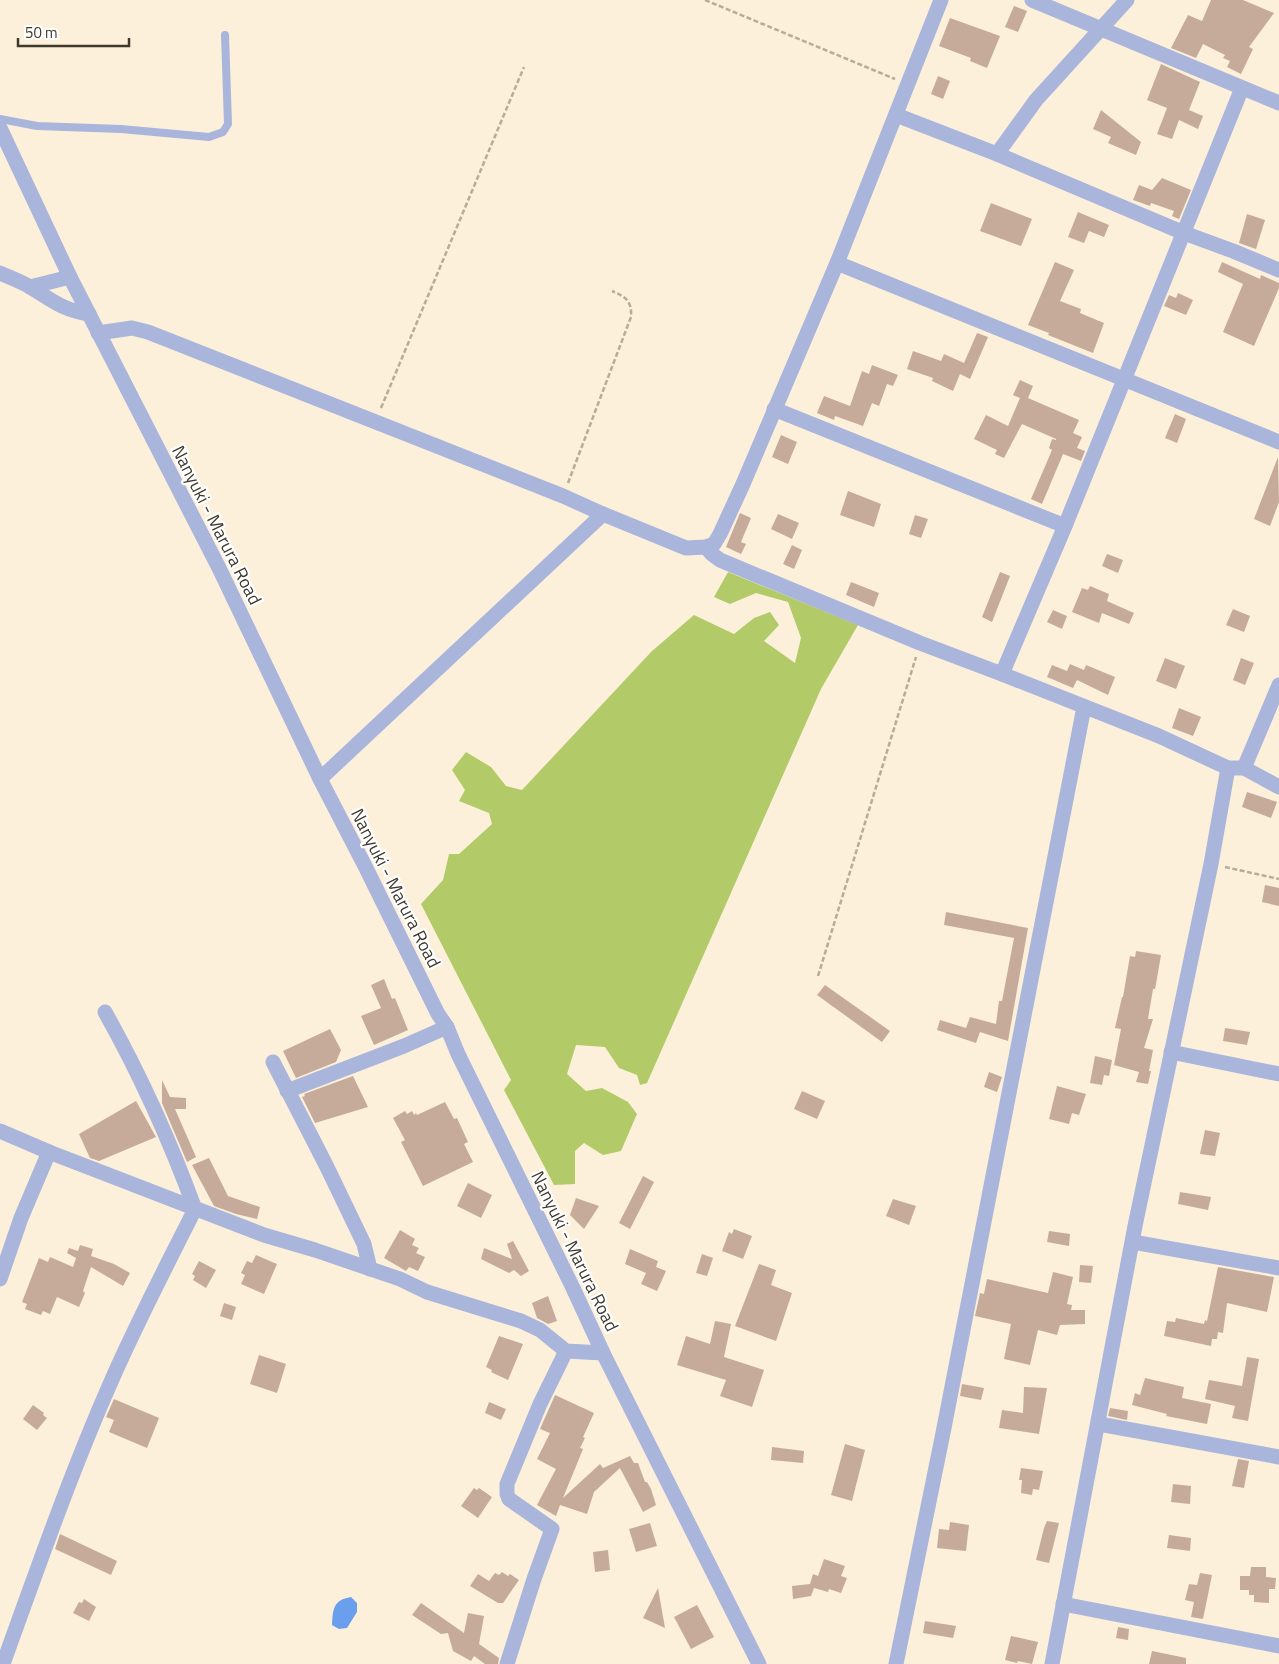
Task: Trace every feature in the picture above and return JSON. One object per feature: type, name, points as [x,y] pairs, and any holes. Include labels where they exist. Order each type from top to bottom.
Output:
[{"type":"street","points":[[98,334],[132,328],[148,332],[563,496],[686,548],[706,547],[714,544],[743,484],[837,263],[941,0]]},
{"type":"street","points":[[1032,0],[1279,103]]},
{"type":"street","points":[[998,154],[1036,100],[1127,0]]},
{"type":"street","points":[[1002,674],[1065,526],[1242,88]]},
{"type":"street","points":[[896,115],[998,154],[1184,233],[1279,270]]},
{"type":"street","name":"Nanyuki - Marura Road","points":[[0,128],[98,334],[219,568],[320,779],[438,1014],[447,1027],[458,1054],[603,1353],[759,1664]]},
{"type":"street","points":[[837,263],[1279,442]]},
{"type":"street","points":[[0,273],[30,287],[60,306],[75,312],[89,314]]},
{"type":"street","points":[[30,287],[70,277]]},
{"type":"street","points":[[774,409],[1065,526]]},
{"type":"street","points":[[320,779],[603,514]]},
{"type":"street","points":[[706,547],[720,560],[920,643],[1159,736],[1228,768],[1244,768],[1279,787]]},
{"type":"street","points":[[1244,768],[1279,685]]},
{"type":"street","points":[[896,1664],[1084,707]]},
{"type":"street","points":[[1052,1664],[1133,1242],[1211,864],[1228,768]]},
{"type":"street","points":[[2,1664],[66,1489],[110,1383],[195,1209],[180,1166],[150,1097],[105,1012]]},
{"type":"street","points":[[287,1091],[404,1046],[447,1027]]},
{"type":"street","points":[[1171,1052],[1279,1074]]},
{"type":"street","points":[[273,1062],[364,1244],[370,1269]]},
{"type":"street","points":[[0,1131],[264,1235],[316,1250],[400,1279],[427,1292],[521,1321],[540,1330],[566,1351],[603,1353]]},
{"type":"street","points":[[0,1278],[21,1218],[50,1152]]},
{"type":"street","points":[[1133,1242],[1279,1268]]},
{"type":"street","points":[[507,1664],[552,1529],[509,1499],[507,1484],[540,1404],[566,1351]]},
{"type":"street","points":[[1099,1424],[1279,1457]]},
{"type":"street","points":[[1063,1604],[1279,1646]]},
{"type":"lane","points":[[0,119],[37,126],[121,129],[209,137],[223,132],[228,124],[225,35]]},
{"type":"path","points":[[705,0],[908,84]]},
{"type":"path","points":[[376,421],[524,67]]},
{"type":"path","points":[[563,496],[631,317],[632,307],[624,297],[612,291]]},
{"type":"path","points":[[818,976],[920,643]]},
{"type":"path","points":[[1211,864],[1279,879]]},
{"type":"green space","points":[[728,572],[858,625],[821,689],[647,1083],[640,1085],[637,1075],[619,1068],[605,1047],[576,1045],[567,1074],[586,1091],[602,1088],[628,1102],[637,1114],[621,1151],[603,1155],[584,1143],[575,1151],[575,1184],[554,1185],[504,1090],[511,1080],[421,904],[443,880],[449,854],[459,854],[492,824],[489,813],[459,801],[465,790],[452,770],[466,752],[491,767],[506,786],[522,790],[652,651],[694,615],[734,634],[754,618],[770,612],[779,625],[764,641],[795,663],[801,638],[788,602],[756,593],[730,604],[714,597]]},
{"type":"water","points":[[351,1597],[357,1603],[357,1612],[347,1628],[339,1629],[332,1625],[335,1606],[341,1600]]},
{"type":"building","points":[[1211,0],[1243,0],[1274,13],[1249,47],[1253,49],[1241,74],[1227,67],[1230,61],[1223,58],[1225,55],[1203,44],[1196,58],[1171,48],[1188,15],[1202,21]]},
{"type":"building","points":[[1014,6],[1027,11],[1018,32],[1005,27]]},
{"type":"building","points":[[950,18],[1000,36],[987,68],[970,61],[971,58],[939,46]]},
{"type":"building","points":[[1161,64],[1200,82],[1189,110],[1203,116],[1198,129],[1179,120],[1172,139],[1157,134],[1167,108],[1147,100]]},
{"type":"building","points":[[938,76],[950,81],[943,99],[931,94]]},
{"type":"building","points":[[1101,110],[1141,142],[1136,155],[1108,143],[1111,137],[1093,129]]},
{"type":"building","points":[[1162,178],[1191,190],[1179,219],[1172,216],[1174,211],[1151,203],[1150,206],[1133,200],[1139,185],[1152,190]]},
{"type":"building","points":[[991,203],[1032,219],[1021,246],[980,231]]},
{"type":"building","points":[[1078,212],[1109,225],[1104,237],[1089,231],[1084,243],[1068,237]]},
{"type":"building","points":[[1247,214],[1265,220],[1256,249],[1239,243]]},
{"type":"building","points":[[1055,262],[1074,270],[1060,301],[1081,309],[1080,313],[1104,323],[1093,353],[1028,325]]},
{"type":"building","points":[[1222,262],[1260,279],[1261,275],[1279,283],[1279,288],[1254,346],[1223,332],[1243,284],[1218,272]]},
{"type":"building","points":[[1178,293],[1193,300],[1186,315],[1164,306],[1169,295],[1176,298]]},
{"type":"building","points":[[977,333],[988,337],[970,379],[960,374],[953,391],[932,381],[933,378],[907,369],[913,351],[941,361],[944,354],[964,363]]},
{"type":"building","points":[[872,365],[898,375],[893,386],[887,384],[879,406],[872,403],[863,426],[835,416],[834,420],[817,413],[824,396],[850,406],[862,371],[869,374]]},
{"type":"building","points":[[1020,380],[1033,386],[1028,398],[1079,420],[1073,433],[1082,437],[1077,448],[1085,451],[1081,461],[1063,454],[1042,504],[1031,499],[1052,450],[1049,448],[1052,439],[1056,439],[1022,424],[1004,458],[995,454],[997,450],[974,439],[986,415],[1008,426],[1020,398],[1013,395]]},
{"type":"building","points":[[1175,414],[1186,419],[1177,443],[1165,438]]},
{"type":"building","points":[[781,435],[797,442],[788,464],[772,457]]},
{"type":"building","points":[[1278,457],[1279,502],[1270,526],[1254,519]]},
{"type":"building","points":[[848,491],[881,504],[874,527],[840,515]]},
{"type":"building","points":[[740,513],[751,518],[741,542],[746,544],[741,554],[726,547]]},
{"type":"building","points":[[778,514],[799,523],[792,539],[771,529]]},
{"type":"building","points":[[915,515],[928,519],[921,538],[909,534]]},
{"type":"building","points":[[792,545],[802,550],[794,569],[783,564]]},
{"type":"building","points":[[1107,554],[1123,560],[1118,573],[1102,566]]},
{"type":"building","points":[[1000,572],[1010,576],[992,622],[982,617]]},
{"type":"building","points":[[851,582],[879,593],[874,607],[846,595]]},
{"type":"building","points":[[1090,586],[1109,594],[1107,601],[1134,613],[1129,624],[1102,613],[1099,623],[1072,612],[1082,588],[1088,590]]},
{"type":"building","points":[[1233,609],[1250,616],[1244,632],[1226,625]]},
{"type":"building","points":[[1053,610],[1067,616],[1062,629],[1047,622]]},
{"type":"building","points":[[1165,658],[1185,666],[1176,689],[1156,681]]},
{"type":"building","points":[[1241,658],[1254,663],[1245,685],[1233,680]]},
{"type":"building","points":[[1070,664],[1084,670],[1086,665],[1115,677],[1108,695],[1077,680],[1073,688],[1047,677],[1052,665],[1067,671]]},
{"type":"building","points":[[1179,708],[1201,717],[1193,736],[1172,728]]},
{"type":"building","points":[[1247,792],[1277,802],[1271,818],[1242,807]]},
{"type":"building","points":[[1265,885],[1279,888],[1279,906],[1262,902]]},
{"type":"building","points":[[946,912],[1028,928],[1008,1041],[980,1032],[976,1043],[937,1030],[940,1020],[966,1028],[970,1017],[996,1024],[999,1001],[1002,1001],[1014,938],[944,925]]},
{"type":"building","points":[[1136,951],[1161,955],[1148,1019],[1153,1019],[1144,1048],[1153,1050],[1148,1084],[1136,1082],[1139,1072],[1114,1065],[1121,1029],[1115,1028],[1123,997],[1130,956],[1135,957]]},
{"type":"building","points":[[384,979],[392,999],[395,998],[408,1030],[374,1045],[361,1016],[381,1008],[371,985]]},
{"type":"building","points":[[825,985],[890,1031],[882,1042],[817,995]]},
{"type":"building","points":[[1225,1028],[1250,1032],[1247,1045],[1223,1041]]},
{"type":"building","points":[[330,1029],[341,1050],[336,1062],[296,1078],[283,1051]]},
{"type":"building","points":[[1095,1056],[1112,1060],[1109,1076],[1104,1075],[1102,1085],[1090,1083]]},
{"type":"building","points":[[989,1072],[1002,1077],[997,1092],[984,1087]]},
{"type":"building","points":[[353,1076],[368,1107],[315,1123],[302,1097],[305,1096],[304,1094]]},
{"type":"building","points":[[162,1080],[170,1097],[186,1098],[186,1109],[175,1109],[196,1157],[187,1162],[162,1103]]},
{"type":"building","points":[[1057,1086],[1086,1094],[1079,1115],[1072,1113],[1069,1124],[1049,1119]]},
{"type":"building","points":[[802,1091],[825,1101],[817,1119],[794,1109]]},
{"type":"building","points":[[136,1101],[156,1137],[99,1161],[90,1158],[79,1134]]},
{"type":"building","points":[[445,1102],[454,1119],[457,1118],[468,1142],[464,1144],[473,1162],[423,1186],[401,1142],[405,1140],[393,1118],[405,1111],[407,1114],[412,1111],[414,1115],[416,1113],[417,1115]]},
{"type":"building","points":[[1205,1130],[1220,1133],[1215,1156],[1200,1154]]},
{"type":"building","points":[[209,1158],[228,1196],[260,1207],[257,1219],[214,1206],[192,1165]]},
{"type":"building","points":[[643,1176],[654,1182],[630,1229],[619,1223]]},
{"type":"building","points":[[468,1183],[492,1195],[481,1218],[457,1206]]},
{"type":"building","points":[[1180,1192],[1211,1197],[1208,1210],[1178,1204]]},
{"type":"building","points":[[576,1198],[599,1206],[584,1229],[570,1215]]},
{"type":"building","points":[[893,1199],[916,1206],[909,1225],[886,1216]]},
{"type":"building","points":[[734,1229],[752,1236],[743,1259],[722,1251],[729,1232],[732,1234]]},
{"type":"building","points":[[400,1230],[415,1239],[412,1245],[419,1248],[416,1253],[425,1257],[418,1271],[409,1267],[406,1271],[384,1258]]},
{"type":"building","points":[[1049,1231],[1070,1234],[1069,1246],[1047,1242]]},
{"type":"building","points":[[513,1241],[529,1271],[521,1276],[514,1270],[509,1273],[481,1259],[484,1248],[512,1259],[507,1244]]},
{"type":"building","points":[[80,1245],[93,1249],[91,1256],[114,1264],[130,1273],[123,1286],[91,1267],[83,1291],[85,1293],[79,1307],[57,1297],[50,1314],[43,1311],[41,1315],[25,1309],[27,1304],[22,1302],[39,1258],[48,1262],[50,1257],[73,1267],[76,1258],[67,1253],[69,1248],[78,1251]]},
{"type":"building","points":[[630,1249],[658,1261],[656,1267],[666,1271],[657,1291],[641,1284],[646,1273],[625,1264]]},
{"type":"building","points":[[702,1254],[713,1258],[707,1276],[696,1273]]},
{"type":"building","points":[[256,1255],[277,1264],[264,1294],[241,1284],[245,1275],[241,1273],[247,1261],[252,1263]]},
{"type":"building","points":[[199,1261],[216,1270],[206,1288],[193,1280],[195,1276],[192,1274]]},
{"type":"building","points":[[759,1264],[776,1270],[771,1285],[792,1293],[776,1341],[735,1326]]},
{"type":"building","points":[[1080,1265],[1093,1266],[1091,1283],[1079,1282]]},
{"type":"building","points":[[1218,1267],[1274,1277],[1267,1312],[1227,1303],[1223,1333],[1218,1332],[1217,1339],[1212,1339],[1211,1346],[1164,1336],[1167,1321],[1175,1322],[1176,1318],[1204,1324],[1205,1320],[1207,1321]]},
{"type":"building","points":[[1053,1272],[1073,1277],[1067,1304],[1072,1305],[1071,1310],[1085,1310],[1085,1324],[1060,1325],[1057,1335],[1038,1330],[1030,1365],[1004,1359],[1011,1324],[975,1316],[980,1293],[984,1294],[987,1279],[1048,1293]]},
{"type":"building","points":[[548,1296],[557,1321],[548,1324],[537,1318],[532,1303]]},
{"type":"building","points":[[224,1303],[236,1307],[232,1320],[220,1316]]},
{"type":"building","points":[[715,1321],[731,1324],[724,1357],[764,1370],[752,1407],[720,1396],[726,1380],[677,1365],[686,1336],[710,1344]]},
{"type":"building","points":[[499,1336],[523,1344],[508,1380],[491,1372],[492,1370],[486,1367]]},
{"type":"building","points":[[259,1355],[286,1364],[277,1393],[250,1384]]},
{"type":"building","points":[[1247,1357],[1259,1359],[1248,1421],[1232,1418],[1235,1406],[1205,1399],[1209,1380],[1242,1386]]},
{"type":"building","points":[[1145,1378],[1184,1387],[1182,1398],[1211,1404],[1207,1424],[1166,1416],[1167,1414],[1132,1405],[1135,1393],[1140,1395]]},
{"type":"building","points":[[962,1384],[984,1388],[981,1400],[960,1396]]},
{"type":"building","points":[[1024,1387],[1047,1388],[1039,1434],[999,1428],[1002,1410],[1023,1413]]},
{"type":"building","points":[[555,1395],[594,1413],[583,1437],[585,1438],[580,1448],[583,1449],[563,1498],[600,1464],[603,1468],[630,1456],[634,1463],[638,1463],[645,1482],[647,1482],[651,1489],[656,1505],[643,1512],[620,1468],[594,1492],[587,1514],[560,1505],[556,1516],[537,1505],[556,1469],[537,1459],[550,1433],[540,1429]]},
{"type":"building","points":[[114,1399],[159,1418],[147,1448],[109,1432],[114,1420],[106,1417]]},
{"type":"building","points":[[489,1402],[506,1409],[501,1420],[485,1413]]},
{"type":"building","points":[[33,1405],[44,1413],[43,1415],[47,1418],[37,1430],[23,1419]]},
{"type":"building","points":[[1110,1408],[1128,1411],[1127,1420],[1108,1416]]},
{"type":"building","points":[[845,1444],[865,1450],[852,1501],[831,1495]]},
{"type":"building","points":[[772,1447],[804,1451],[803,1463],[771,1460]]},
{"type":"building","points":[[1238,1459],[1249,1461],[1244,1488],[1232,1486]]},
{"type":"building","points":[[1021,1468],[1043,1471],[1039,1490],[1033,1489],[1032,1495],[1021,1493],[1022,1480],[1019,1480]]},
{"type":"building","points":[[1173,1484],[1191,1486],[1190,1504],[1171,1502]]},
{"type":"building","points":[[474,1488],[477,1490],[479,1488],[492,1497],[478,1518],[461,1506]]},
{"type":"building","points":[[1047,1521],[1059,1523],[1049,1563],[1036,1560]]},
{"type":"building","points":[[950,1522],[969,1525],[966,1551],[937,1548],[939,1529],[949,1530]]},
{"type":"building","points":[[650,1523],[657,1546],[636,1552],[629,1529]]},
{"type":"building","points":[[60,1534],[117,1561],[111,1575],[55,1549]]},
{"type":"building","points":[[1169,1535],[1191,1538],[1190,1551],[1167,1548]]},
{"type":"building","points":[[608,1550],[610,1570],[595,1572],[593,1552]]},
{"type":"building","points":[[824,1559],[845,1566],[841,1576],[847,1578],[841,1593],[829,1589],[828,1592],[814,1588],[811,1596],[793,1599],[792,1586],[810,1584],[813,1574],[818,1576]]},
{"type":"building","points":[[1251,1567],[1266,1567],[1266,1577],[1276,1578],[1275,1589],[1269,1589],[1269,1603],[1254,1602],[1254,1595],[1249,1595],[1249,1590],[1240,1590],[1240,1576],[1250,1576]]},
{"type":"building","points":[[502,1572],[508,1576],[510,1574],[519,1580],[503,1603],[498,1603],[470,1586],[478,1574],[489,1581],[495,1573],[499,1575]]},
{"type":"building","points":[[1200,1573],[1212,1575],[1203,1619],[1191,1617],[1194,1602],[1185,1600],[1189,1584],[1197,1585]]},
{"type":"building","points":[[658,1588],[665,1628],[643,1618]]},
{"type":"building","points":[[84,1599],[96,1607],[89,1621],[73,1613],[79,1602],[82,1603]]},
{"type":"building","points":[[421,1603],[464,1633],[468,1613],[484,1616],[479,1644],[499,1658],[498,1664],[485,1664],[474,1656],[471,1661],[453,1651],[448,1633],[441,1634],[412,1615]]},
{"type":"building","points":[[697,1605],[714,1637],[691,1649],[674,1617]]},
{"type":"building","points":[[925,1621],[956,1626],[953,1638],[923,1633]]},
{"type":"building","points":[[1118,1627],[1129,1629],[1128,1640],[1116,1638]]},
{"type":"building","points":[[1011,1636],[1038,1642],[1032,1664],[1005,1660]]},
{"type":"building","points":[[1152,1651],[1186,1658],[1186,1664],[1149,1664]]}]
